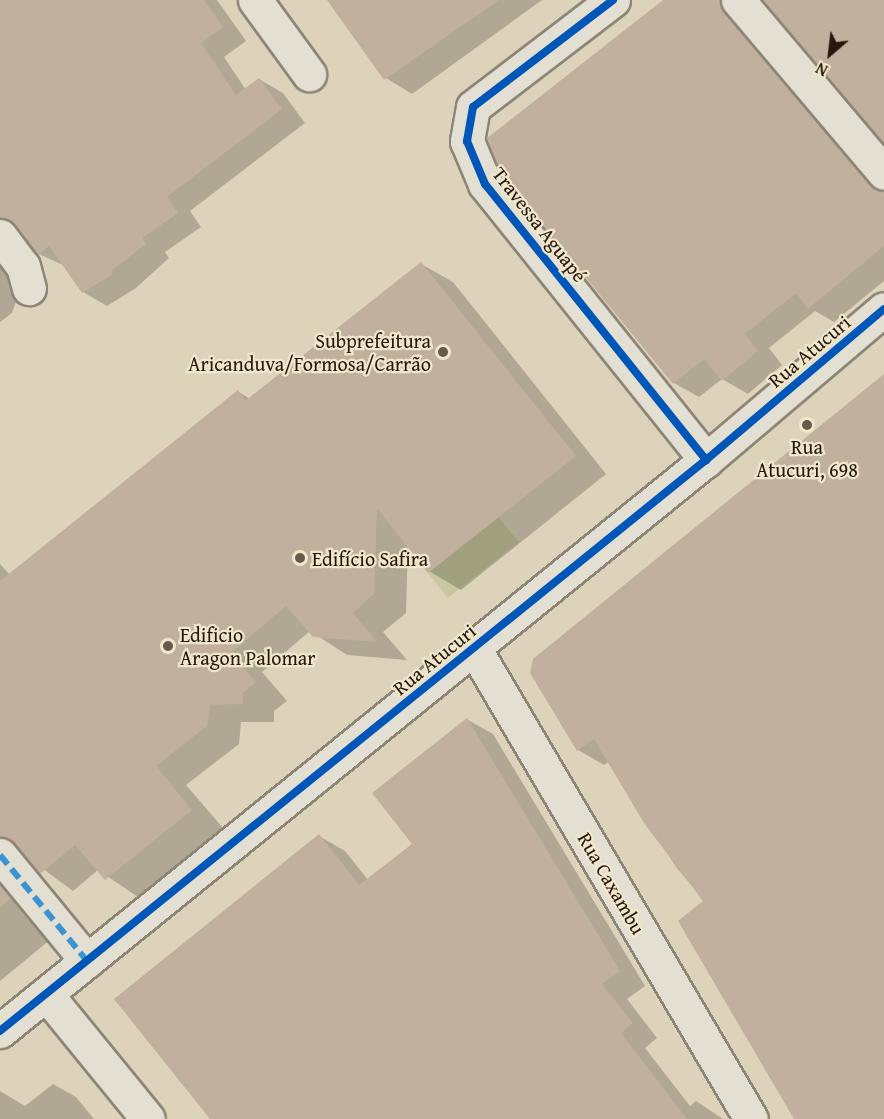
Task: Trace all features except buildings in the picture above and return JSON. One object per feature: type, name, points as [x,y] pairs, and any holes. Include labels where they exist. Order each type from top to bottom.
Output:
[{"type":"street","points":[[255,0],[309,74]]},
{"type":"street","name":"Travessa Aguapé","points":[[613,0],[473,107],[467,141],[485,184],[706,460]]},
{"type":"street","points":[[738,0],[884,174]]},
{"type":"street","points":[[0,236],[23,266],[29,288]]},
{"type":"street","name":"Rua Atucuri","points":[[0,1031],[706,460],[884,309]]},
{"type":"street","name":"Rua Caxambu","points":[[474,648],[751,1119]]},
{"type":"street","points":[[0,855],[87,961]]},
{"type":"street","points":[[46,994],[148,1119]]},
{"type":"shaded area","points":[[498,517],[519,542],[448,598],[428,573]]},
{"type":"marked path","points":[[0,855],[87,961]]},
{"type":"cycle path","points":[[613,0],[473,107],[467,141],[485,184],[706,460]]},
{"type":"cycle path","points":[[0,1031],[706,460],[884,309]]},
{"type":"place","name":"Subprefeitura Aricanduva/Formosa/Carrão","points":[[443,352]]},
{"type":"place","name":"Rua Atucuri, 698","points":[[807,425]]},
{"type":"place","name":"Edifício Safira","points":[[300,558]]},
{"type":"place","name":"Edificio Aragon Palomar","points":[[168,646]]}]
